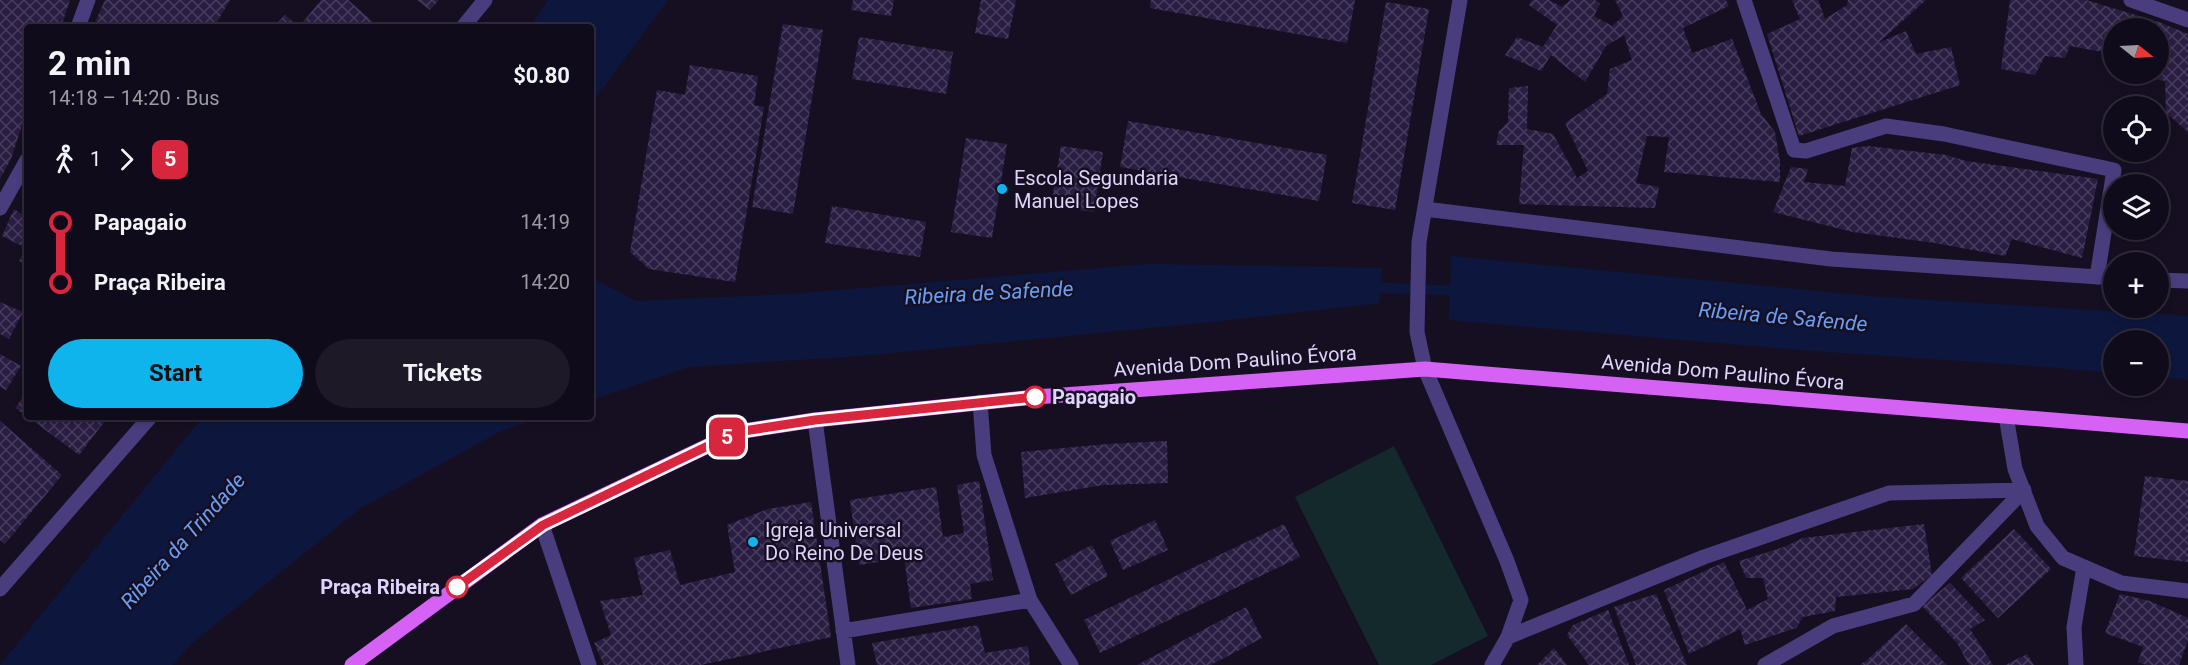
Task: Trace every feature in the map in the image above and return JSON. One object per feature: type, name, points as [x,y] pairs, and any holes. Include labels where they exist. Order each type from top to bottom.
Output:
[{"type":"main road","name":"Avenida Dom Paulino Évora","points":[[352,665],[543,525],[737,432],[815,420],[980,402],[1425,369],[2188,431]]},
{"type":"street","points":[[79,24],[88,0]]},
{"type":"street","points":[[465,24],[485,0]]},
{"type":"street","points":[[1471,0],[1459,6],[1419,242],[1417,332],[1425,369],[1507,561],[1521,600],[1508,637],[1492,665]]},
{"type":"street","points":[[1744,0],[1794,150],[1806,151],[1886,126],[1944,134],[2114,170],[2097,277]]},
{"type":"street","points":[[2131,0],[2188,20]]},
{"type":"street","points":[[0,208],[24,165]]},
{"type":"street","points":[[1425,209],[1831,259],[2103,277]]},
{"type":"street","points":[[2169,280],[2188,281]]},
{"type":"street","points":[[980,402],[984,455],[1030,600],[1071,665]]},
{"type":"street","points":[[2006,416],[2015,469],[2037,526],[2063,558],[2121,584],[2188,591]]},
{"type":"street","points":[[0,589],[147,420]]},
{"type":"street","points":[[815,420],[848,665]]},
{"type":"street","points":[[1508,637],[1704,557],[1889,493],[2024,490]]},
{"type":"street","points":[[1765,665],[1833,626],[1914,604],[2024,490]]},
{"type":"street","points":[[543,525],[589,665]]},
{"type":"street","points":[[2076,665],[2074,627],[2084,567]]},
{"type":"street","points":[[843,631],[1030,600]]},
{"type":"green space","points":[[1394,446],[1488,636],[1431,665],[1379,665],[1295,497]]},
{"type":"water","points":[[549,0],[668,0],[594,100],[594,24],[531,24]]},
{"type":"water","name":"Ribeira de Safende","points":[[1451,256],[1881,297],[2103,311],[2103,318],[2188,316],[2188,380],[2169,378],[2169,330],[2103,330],[2103,372],[1813,351],[1449,320]]},
{"type":"water","name":"Ribeira de Safende","points":[[1148,264],[1382,268],[1379,303],[1212,322],[861,356],[689,367],[594,399],[594,279],[636,301],[792,294]]},
{"type":"water","name":"Ribeira da Trindade","points":[[201,420],[533,420],[499,432],[361,508],[191,644],[172,665],[0,665]]},
{"type":"building","points":[[0,0],[70,0],[62,24],[24,24],[24,119],[11,159],[0,179]]},
{"type":"building","points":[[105,0],[230,0],[216,24],[94,24]]},
{"type":"building","points":[[321,0],[348,0],[376,24],[301,24]]},
{"type":"building","points":[[417,0],[439,0],[430,10]]},
{"type":"building","points":[[853,0],[894,0],[891,16],[851,10]]},
{"type":"building","points":[[981,0],[1016,0],[1008,39],[975,33]]},
{"type":"building","points":[[1151,0],[1355,0],[1347,43],[1150,8]]},
{"type":"building","points":[[1532,0],[1549,0],[1562,7],[1570,0],[1595,0],[1600,4],[1594,16],[1612,26],[1623,16],[1615,0],[1726,0],[1729,6],[1683,28],[1692,53],[1732,39],[1761,114],[1775,132],[1780,162],[1780,182],[1664,172],[1669,137],[1647,136],[1636,183],[1659,187],[1655,208],[1519,204],[1524,145],[1496,145],[1499,131],[1508,122],[1509,88],[1528,86],[1527,129],[1553,134],[1577,178],[1588,171],[1565,123],[1607,94],[1610,69],[1632,60],[1624,35],[1606,46],[1585,82],[1551,55],[1541,71],[1505,55],[1517,37],[1543,47],[1557,25],[1529,5]]},
{"type":"building","points":[[1792,0],[1818,0],[1825,19],[1847,5],[1848,0],[1926,0],[1878,43],[1906,31],[1916,54],[1951,47],[1960,85],[1799,136],[1767,34],[1800,19]]},
{"type":"building","points":[[2010,0],[2086,0],[2146,18],[2103,18],[2103,52],[2070,46],[2065,58],[2045,56],[2035,75],[2001,69]]},
{"type":"building","points":[[1386,2],[1429,9],[1395,210],[1352,203]]},
{"type":"building","points":[[285,15],[296,24],[276,24]]},
{"type":"building","points":[[783,24],[823,30],[793,214],[752,207]]},
{"type":"building","points":[[2169,26],[2188,34],[2188,132],[2169,116],[2169,96],[2165,96],[2165,84],[2169,84]]},
{"type":"building","points":[[859,37],[953,52],[946,94],[852,79]]},
{"type":"building","points":[[690,65],[758,76],[754,105],[764,107],[735,282],[649,269],[630,252],[657,90],[685,95]]},
{"type":"building","points":[[1128,121],[1327,155],[1319,201],[1120,167]]},
{"type":"building","points":[[966,138],[1007,144],[992,238],[951,232]]},
{"type":"building","points":[[1061,146],[1103,152],[1094,212],[1051,206]]},
{"type":"building","points":[[1868,146],[1946,155],[1966,161],[2098,179],[2082,258],[2012,239],[2005,256],[1935,243],[1853,232],[1773,212],[1791,167],[1808,169],[1804,182],[1845,186],[1852,148]]},
{"type":"building","points":[[832,206],[926,222],[920,257],[825,243]]},
{"type":"building","points":[[14,209],[24,216],[24,247],[2,236]]},
{"type":"building","points":[[24,252],[24,264],[19,261]]},
{"type":"building","points":[[0,302],[23,312],[9,339],[0,334]]},
{"type":"building","points":[[0,354],[21,366],[6,390],[0,387]]},
{"type":"building","points":[[24,396],[24,414],[15,408]]},
{"type":"building","points":[[32,420],[106,420],[79,455]]},
{"type":"building","points":[[0,421],[62,475],[5,544],[0,540]]},
{"type":"building","points":[[1167,441],[1168,483],[1103,485],[1025,498],[1021,452]]},
{"type":"building","points":[[2145,476],[2188,481],[2188,562],[2134,556]]},
{"type":"building","points":[[979,481],[993,580],[970,584],[972,599],[911,608],[904,558],[859,565],[850,500],[936,487],[943,537],[964,533],[957,485]]},
{"type":"building","points":[[811,502],[831,637],[701,665],[604,665],[594,643],[611,635],[600,601],[643,595],[634,558],[670,550],[680,585],[735,572],[727,525],[768,509]]},
{"type":"building","points":[[1155,520],[1168,550],[1123,570],[1110,541]]},
{"type":"building","points":[[1284,524],[1300,557],[1100,653],[1084,620]]},
{"type":"building","points":[[1924,524],[1932,575],[1913,589],[1836,597],[1835,611],[1803,617],[1796,628],[1745,645],[1740,629],[1689,654],[1664,590],[1724,562],[1747,610],[1768,599],[1763,578],[1746,578],[1739,561],[1784,547],[1803,538]]},
{"type":"building","points":[[2014,529],[2051,569],[1998,618],[1961,578]]},
{"type":"building","points":[[1092,545],[1108,576],[1071,595],[1055,564]]},
{"type":"building","points":[[1950,583],[1985,620],[1970,629],[1993,665],[1969,665],[1957,643],[1922,606]]},
{"type":"building","points":[[1656,594],[1687,665],[1636,665],[1614,607]]},
{"type":"building","points":[[2120,594],[2150,601],[2188,618],[2188,640],[2179,665],[2146,665],[2138,662],[2143,647],[2105,633]]},
{"type":"building","points":[[1246,607],[1262,638],[1211,665],[1137,665]]},
{"type":"building","points":[[1608,610],[1629,665],[1589,665],[1567,635],[1573,625]]},
{"type":"building","points":[[1906,624],[1947,665],[1860,665],[1867,660]]},
{"type":"building","points":[[978,625],[985,653],[1028,646],[1030,665],[877,665],[872,643]]},
{"type":"building","points":[[1554,648],[1567,665],[1537,665]]},
{"type":"building","points":[[2027,654],[2034,665],[2005,665]]},
{"type":"waterway","points":[[1366,287],[1464,291]]},
{"type":"bus line","name":"5","points":[[457,587],[543,525],[737,432],[815,420],[1035,397]]},
{"type":"place","name":"Escola Segundaria Manuel Lopes","points":[[1002,189]]},
{"type":"place","name":"Papagaio","points":[[1035,397]]},
{"type":"place","name":"Igreja Universal Do Reino De Deus","points":[[753,542]]},
{"type":"place","name":"Praça Ribeira","points":[[457,587]]}]
